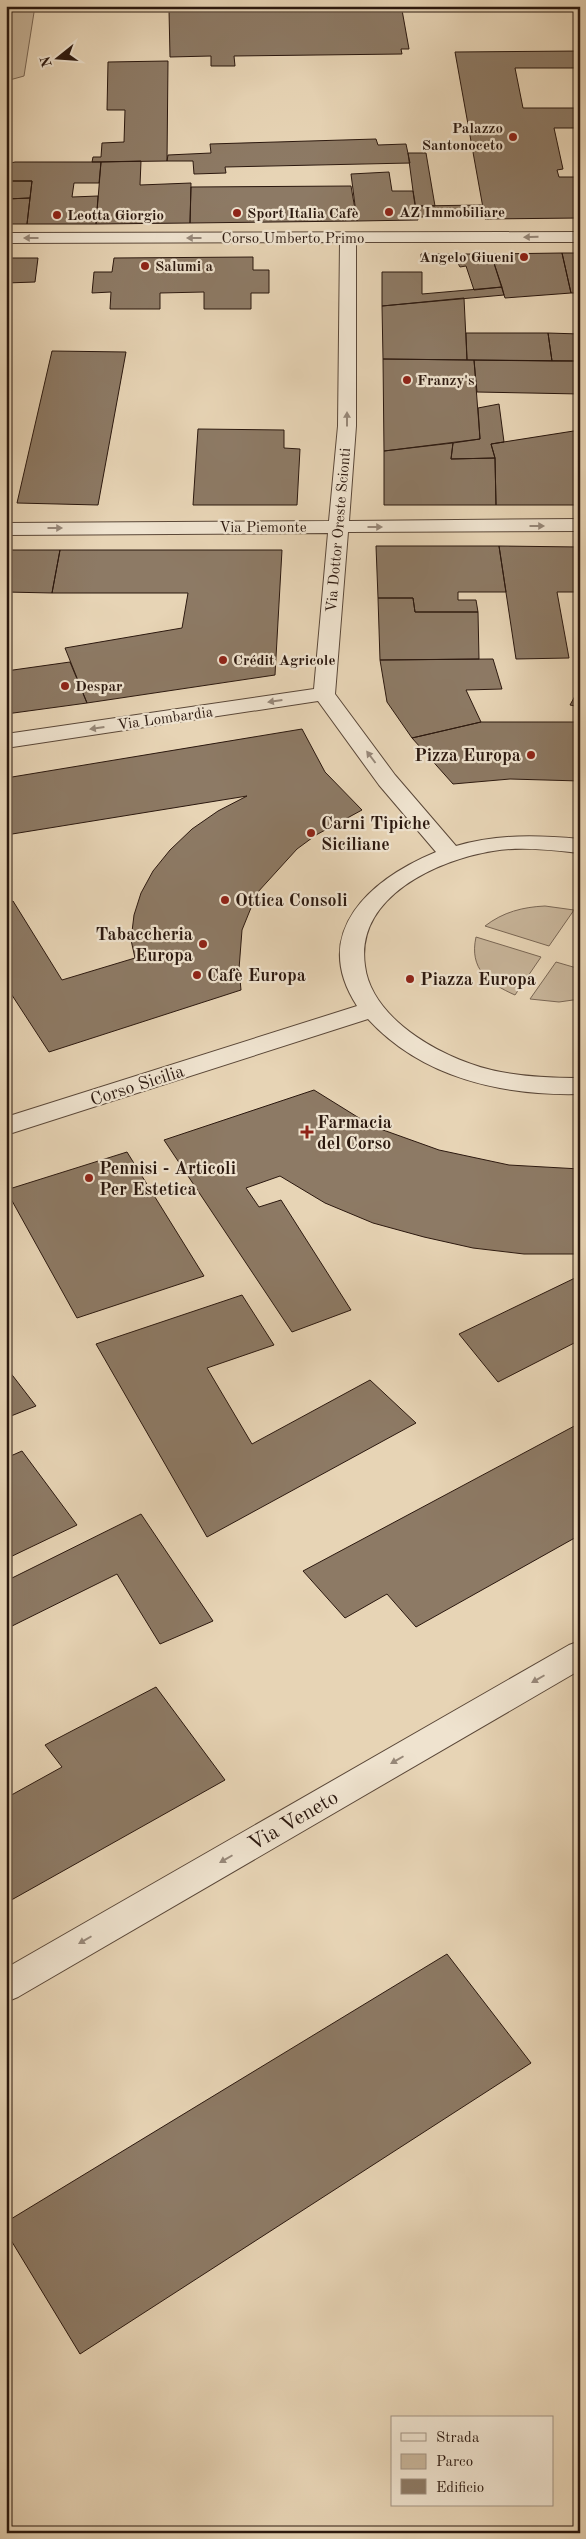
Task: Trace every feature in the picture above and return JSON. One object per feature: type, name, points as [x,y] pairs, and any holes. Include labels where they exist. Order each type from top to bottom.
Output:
[{"type":"street","name":"Corso Umberto Primo","points":[[6,238],[348,239],[580,237]]},
{"type":"street","name":"Via Dottor Oreste Scionti","points":[[324,694],[347,426],[348,239]]},
{"type":"street","name":"Via Piemonte","points":[[6,529],[580,525]]},
{"type":"street","name":"Via Lombardia","points":[[6,741],[324,694]]},
{"type":"street","points":[[324,694],[401,795],[450,854]]},
{"type":"street","points":[[580,846],[542,842],[494,844],[450,854],[417,868],[389,885],[369,907],[356,931],[352,957],[357,983],[371,1010],[402,1040],[444,1064],[496,1080],[552,1088],[580,1086]]},
{"type":"street","name":"Corso Sicilia","points":[[6,1126],[371,1010]]},
{"type":"street","name":"Via Veneto","points":[[6,1986],[580,1654]]},
{"type":"green space","points":[[6,6],[35,6],[24,76],[6,81]]},
{"type":"green space","points":[[545,906],[574,910],[549,946],[485,926],[499,917],[514,911]]},
{"type":"green space","points":[[476,937],[541,957],[515,995],[489,980],[483,974],[475,958]]},
{"type":"green space","points":[[556,962],[580,969],[580,999],[559,1002],[530,999]]},
{"type":"building","points":[[392,7],[393,10],[402,10],[409,49],[401,49],[402,54],[234,56],[235,66],[211,66],[211,56],[170,57],[169,10]]},
{"type":"building","name":"Palazzo Santonoceto","points":[[580,51],[580,68],[515,68],[523,108],[580,108],[580,128],[554,128],[563,169],[557,170],[559,177],[580,177],[580,218],[485,219],[455,52]]},
{"type":"building","points":[[168,61],[167,161],[92,162],[93,157],[101,157],[102,143],[124,142],[125,110],[107,110],[108,62]]},
{"type":"building","points":[[376,139],[378,145],[406,144],[410,163],[225,167],[226,173],[194,174],[193,161],[167,161],[168,155],[211,153],[210,144]]},
{"type":"building","points":[[408,153],[426,153],[435,206],[415,206]]},
{"type":"building","points":[[141,161],[140,185],[191,183],[190,223],[96,224],[101,162]]},
{"type":"building","points":[[15,162],[101,162],[99,183],[74,183],[72,197],[98,196],[96,224],[27,224],[32,181],[6,181],[6,164]]},
{"type":"building","points":[[389,172],[392,191],[413,191],[418,220],[357,221],[351,174]]},
{"type":"building","points":[[7,181],[32,181],[30,198],[6,199]]},
{"type":"building","points":[[351,186],[357,221],[190,223],[191,187]]},
{"type":"building","points":[[30,198],[27,224],[6,224],[6,199]]},
{"type":"building","points":[[482,205],[484,216],[417,217],[415,206]]},
{"type":"building","points":[[562,253],[580,253],[580,293],[571,293]]},
{"type":"building","points":[[562,253],[571,293],[505,298],[491,254]]},
{"type":"building","points":[[421,254],[491,254],[502,287],[474,290],[466,266],[460,267],[456,260],[421,260]]},
{"type":"building","points":[[253,257],[253,270],[269,270],[269,293],[251,293],[251,309],[204,309],[204,292],[160,293],[160,309],[110,309],[111,292],[92,293],[94,272],[112,272],[114,258]]},
{"type":"building","points":[[6,258],[38,258],[35,282],[6,283]]},
{"type":"building","points":[[382,272],[422,272],[422,294],[502,287],[504,295],[382,306]]},
{"type":"building","points":[[464,298],[467,360],[383,359],[382,306]]},
{"type":"building","points":[[466,333],[548,333],[552,361],[467,360]]},
{"type":"building","points":[[548,333],[580,334],[580,361],[552,361]]},
{"type":"building","points":[[52,351],[126,352],[98,505],[17,503]]},
{"type":"building","points":[[383,359],[474,360],[480,439],[384,451]]},
{"type":"building","points":[[474,360],[580,361],[580,394],[477,392]]},
{"type":"building","points":[[499,404],[504,442],[491,444],[495,458],[451,459],[453,443],[480,439],[478,408]]},
{"type":"building","points":[[198,429],[284,430],[284,448],[300,449],[297,505],[193,505]]},
{"type":"building","points":[[580,430],[580,505],[496,505],[495,458],[491,444]]},
{"type":"building","points":[[453,443],[451,459],[495,458],[496,505],[384,505],[384,451]]},
{"type":"building","points":[[376,546],[499,546],[506,592],[458,592],[458,600],[476,600],[478,612],[415,612],[413,598],[378,598]]},
{"type":"building","points":[[499,546],[580,547],[580,592],[557,592],[569,658],[516,659]]},
{"type":"building","points":[[6,550],[60,550],[52,593],[6,592]]},
{"type":"building","points":[[60,550],[282,550],[275,675],[87,703],[65,648],[182,628],[188,593],[52,593]]},
{"type":"building","points":[[378,598],[413,598],[415,612],[478,612],[479,659],[380,660]]},
{"type":"building","points":[[493,659],[502,689],[466,690],[481,722],[412,738],[387,702],[380,660]]},
{"type":"building","points":[[70,662],[87,703],[6,714],[6,671]]},
{"type":"building","points":[[580,687],[580,707],[570,705]]},
{"type":"building","points":[[481,722],[580,722],[580,781],[510,779],[453,784],[412,738]]},
{"type":"building","points":[[302,729],[325,772],[362,810],[316,835],[297,849],[257,893],[242,930],[239,969],[241,990],[49,1052],[6,986],[6,904],[13,901],[62,980],[135,958],[131,940],[134,915],[141,893],[153,871],[170,850],[192,829],[218,811],[247,796],[6,835],[6,778]]},
{"type":"building","points":[[314,1090],[372,1126],[439,1150],[509,1165],[580,1169],[580,1254],[524,1254],[473,1248],[424,1237],[373,1223],[325,1203],[280,1176],[246,1188],[259,1207],[281,1200],[351,1310],[292,1332],[164,1140]]},
{"type":"building","points":[[127,1152],[204,1276],[77,1318],[6,1190]]},
{"type":"building","points":[[575,1278],[580,1279],[580,1340],[498,1382],[459,1334]]},
{"type":"building","points":[[242,1295],[274,1345],[207,1368],[252,1444],[370,1380],[416,1423],[207,1537],[96,1344]]},
{"type":"building","points":[[6,1367],[36,1406],[6,1418]]},
{"type":"building","points":[[580,1423],[580,1535],[416,1627],[387,1594],[345,1618],[303,1571]]},
{"type":"building","points":[[22,1451],[77,1525],[6,1559],[6,1458]]},
{"type":"building","points":[[141,1514],[213,1621],[160,1644],[117,1574],[6,1629],[6,1581]]},
{"type":"building","points":[[156,1687],[225,1780],[6,1903],[6,1798],[62,1767],[45,1745]]},
{"type":"building","points":[[447,1954],[531,2063],[80,2354],[6,2232],[6,2222]]},
{"type":"place","name":"Palazzo Santonoceto","points":[[513,137]]},
{"type":"place","name":"AZ Immobiliare","points":[[389,212]]},
{"type":"place","name":"Sport Italia Cafè","points":[[237,213]]},
{"type":"place","name":"Leotta Giorgio","points":[[57,215]]},
{"type":"place","name":"Angelo Giueni","points":[[524,257]]},
{"type":"place","name":"Salumi a","points":[[145,266]]},
{"type":"place","name":"Franzy's","points":[[407,380]]},
{"type":"place","name":"Crédit Agricole","points":[[223,660]]},
{"type":"place","name":"Despar","points":[[65,686]]},
{"type":"place","name":"Pizza Europa","points":[[531,755]]},
{"type":"place","name":"Carni Tipiche Siciliane","points":[[311,833]]},
{"type":"place","name":"Ottica Consoli","points":[[225,900]]},
{"type":"place","name":"Tabaccheria Europa","points":[[203,944]]},
{"type":"place","name":"Cafè Europa","points":[[197,975]]},
{"type":"place","name":"Piazza Europa","points":[[410,979]]},
{"type":"place","name":"Farmacia del Corso","points":[[307,1132]]},
{"type":"place","name":"Pennisi - Articoli Per Estetica","points":[[89,1178]]}]
